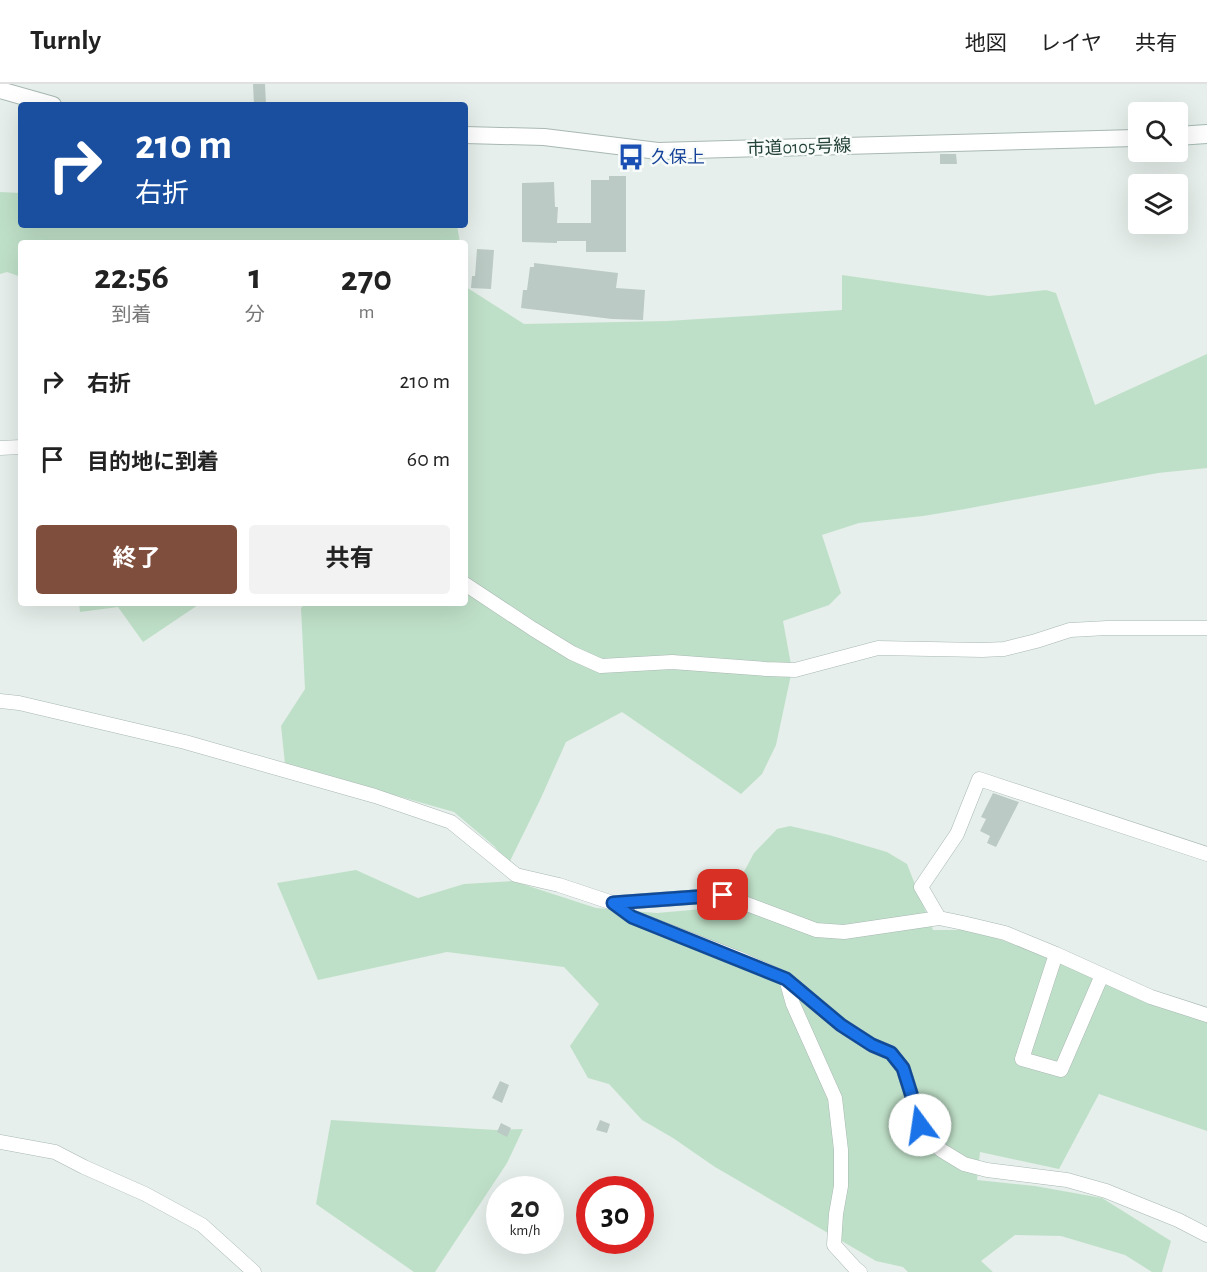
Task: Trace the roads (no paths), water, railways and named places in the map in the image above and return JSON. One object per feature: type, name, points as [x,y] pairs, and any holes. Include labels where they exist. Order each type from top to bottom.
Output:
[{"type":"main road","points":[[1188,135],[1207,134]]},
{"type":"street","points":[[0,90],[42,102]]},
{"type":"street","name":"市道0105号線","points":[[468,135],[544,137],[658,151],[1128,138]]},
{"type":"street","points":[[0,448],[18,447]]},
{"type":"street","points":[[468,586],[572,654],[601,666],[672,662],[795,670],[878,648],[993,650],[1036,641],[1070,630],[1207,628]]},
{"type":"street","points":[[0,701],[19,703],[185,742],[386,800],[451,822],[516,874],[613,903],[632,917],[786,979],[841,1025],[872,1045],[891,1053],[903,1068],[920,1125],[941,1150],[964,1164],[987,1170],[1067,1180],[1106,1191],[1178,1220],[1207,1235]]},
{"type":"street","points":[[939,918],[921,886],[957,834],[979,779],[1207,854]]},
{"type":"street","points":[[613,903],[723,895],[816,930],[844,932],[939,918],[1005,933],[1151,997],[1207,1015]]},
{"type":"street","points":[[1056,954],[1022,1059],[1060,1070],[1102,975]]},
{"type":"street","points":[[786,979],[793,1004],[835,1098],[841,1150],[841,1186],[834,1245],[860,1272]]},
{"type":"street","points":[[0,1142],[55,1152],[145,1194],[202,1225],[254,1272]]},
{"type":"place","name":"久保上","points":[[631,157]]}]
